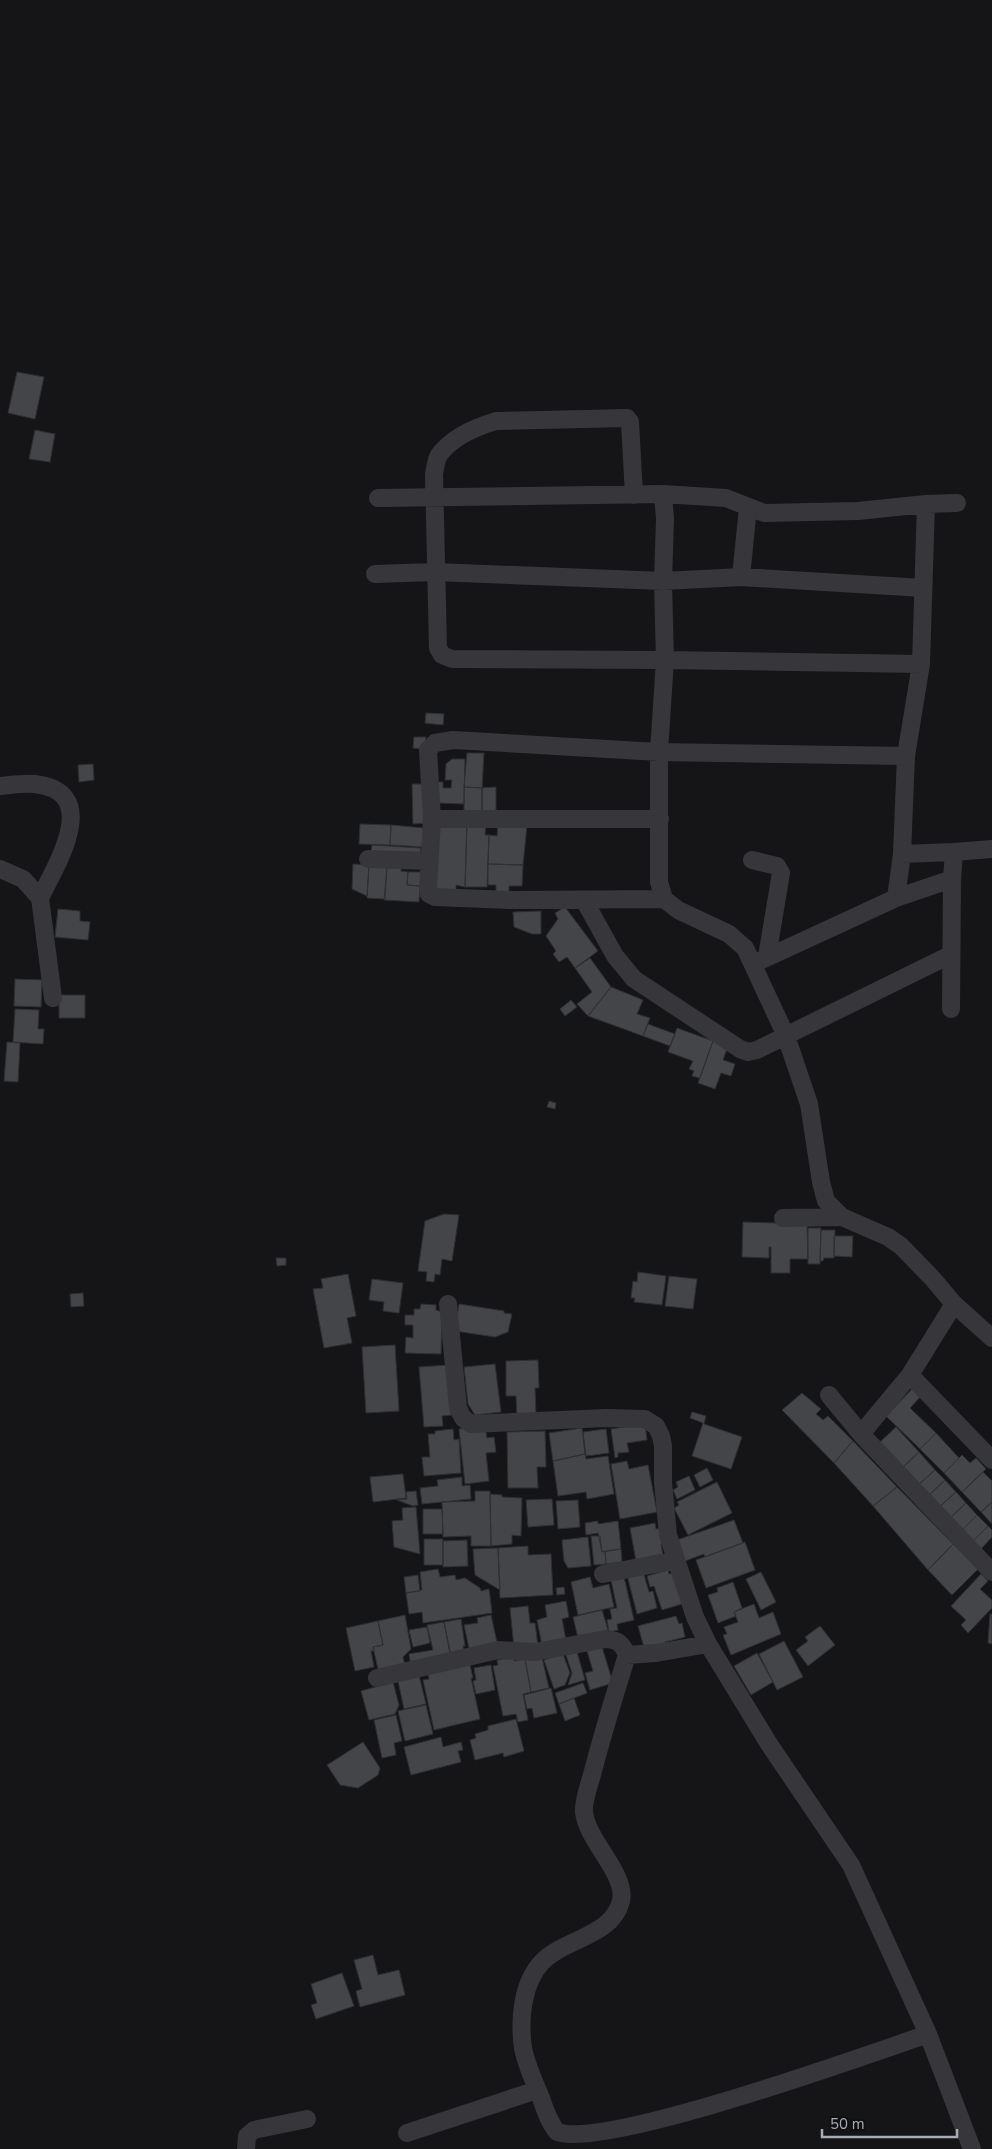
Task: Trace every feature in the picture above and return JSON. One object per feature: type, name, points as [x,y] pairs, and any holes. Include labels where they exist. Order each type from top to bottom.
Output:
[{"type":"street","points":[[634,495],[630,422],[627,418],[496,421],[476,427],[450,445],[438,456],[434,474],[438,648],[442,655],[452,659],[921,664]]},
{"type":"street","points":[[663,494],[665,519],[663,581],[665,660],[659,752],[659,882],[664,899],[678,910],[737,940],[760,961],[809,1104],[821,1182],[826,1201],[842,1217],[888,1237],[901,1246],[954,1304],[992,1338]]},
{"type":"street","points":[[378,498],[663,494],[734,499],[748,507],[764,512],[858,511],[926,504],[957,504]]},
{"type":"street","points":[[896,898],[902,854],[906,756],[921,664],[926,504]]},
{"type":"street","points":[[741,577],[748,507]]},
{"type":"street","points":[[375,574],[436,572],[663,581],[741,577],[923,588]]},
{"type":"street","points":[[664,899],[435,898],[429,894],[428,890],[432,819],[428,750],[435,743],[443,740],[659,752],[906,756]]},
{"type":"street","points":[[0,786],[35,784],[56,790],[65,800],[71,814],[69,838],[40,898],[53,998]]},
{"type":"street","points":[[432,819],[660,819]]},
{"type":"street","points":[[902,854],[992,849]]},
{"type":"street","points":[[951,1009],[950,955],[954,852]]},
{"type":"street","points":[[368,859],[429,861]]},
{"type":"street","points":[[752,860],[777,866],[781,873],[760,961]]},
{"type":"street","points":[[0,869],[23,879],[40,898]]},
{"type":"street","points":[[760,961],[896,898],[952,879]]},
{"type":"street","points":[[584,900],[615,956],[634,979],[740,1049],[748,1052],[757,1050],[950,955]]},
{"type":"street","points":[[783,1218],[842,1217]]},
{"type":"street","points":[[448,1304],[458,1408],[463,1418],[471,1424],[606,1418],[645,1419],[656,1426],[663,1446],[663,1482],[668,1535],[695,1617],[708,1644],[769,1744],[851,1866],[928,2034],[972,2149]]},
{"type":"street","points":[[861,1434],[910,1375],[954,1304]]},
{"type":"street","points":[[910,1375],[992,1460]]},
{"type":"street","points":[[829,1395],[861,1434],[992,1572]]},
{"type":"street","points":[[603,1574],[676,1560]]},
{"type":"street","points":[[376,1678],[498,1650],[535,1652],[606,1639],[616,1640],[623,1646],[626,1655],[598,1752],[584,1810],[588,1830],[615,1874],[621,1888],[621,1900],[616,1914],[602,1928],[557,1950],[543,1961],[535,1971],[523,2005],[523,2049],[537,2090],[556,2132],[592,2142],[626,2131],[703,2112],[928,2034]]},
{"type":"street","points":[[626,1655],[656,1653],[708,1644]]},
{"type":"street","points":[[407,2133],[537,2090]]},
{"type":"street","points":[[246,2149],[247,2136],[254,2130],[307,2119]]},
{"type":"building","points":[[17,372],[44,377],[35,419],[8,413]]},
{"type":"building","points":[[35,430],[55,434],[50,462],[29,459]]},
{"type":"building","points":[[426,713],[444,714],[443,725],[425,723]]},
{"type":"building","points":[[414,737],[426,737],[425,749],[413,748]]},
{"type":"building","points":[[467,753],[484,753],[482,788],[464,787]]},
{"type":"building","points":[[452,759],[465,759],[464,804],[438,803],[438,782],[443,782],[443,788],[451,788],[452,780],[445,780],[446,764]]},
{"type":"building","points":[[93,764],[94,780],[79,782],[78,765]]},
{"type":"building","points":[[412,784],[426,784],[427,823],[413,824]]},
{"type":"building","points":[[464,787],[482,788],[482,812],[464,812]]},
{"type":"building","points":[[496,787],[496,812],[482,812],[482,788]]},
{"type":"building","points":[[467,822],[465,887],[456,885],[456,893],[435,889],[437,823]]},
{"type":"building","points":[[467,822],[486,822],[485,835],[489,835],[487,887],[465,887]]},
{"type":"building","points":[[360,824],[391,825],[390,845],[359,844]]},
{"type":"building","points":[[498,824],[527,825],[523,865],[488,864],[489,835],[497,836]]},
{"type":"building","points":[[391,825],[424,828],[423,847],[390,845]]},
{"type":"building","points":[[372,845],[421,848],[420,856],[371,854]]},
{"type":"building","points":[[353,864],[369,865],[367,896],[352,889]]},
{"type":"building","points":[[488,864],[523,865],[522,886],[509,886],[509,896],[496,895],[496,885],[488,885]]},
{"type":"building","points":[[369,865],[387,866],[385,899],[367,898]]},
{"type":"building","points":[[387,866],[401,866],[401,871],[408,872],[407,885],[420,886],[419,902],[384,900]]},
{"type":"building","points":[[408,872],[421,872],[420,886],[407,885]]},
{"type":"building","points":[[565,907],[598,951],[575,968],[567,957],[559,962],[553,954],[556,951],[546,936],[558,919],[555,913]]},
{"type":"building","points":[[58,909],[80,911],[80,921],[90,922],[88,940],[55,937]]},
{"type":"building","points":[[541,911],[541,934],[532,934],[514,927],[513,912]]},
{"type":"building","points":[[590,958],[611,987],[588,1016],[577,1004],[592,992],[575,968]]},
{"type":"building","points":[[15,979],[42,980],[41,1007],[14,1006]]},
{"type":"building","points":[[611,987],[643,1000],[637,1014],[650,1018],[643,1036],[588,1016]]},
{"type":"building","points":[[59,995],[85,995],[85,1018],[59,1018]]},
{"type":"building","points":[[571,1000],[577,1007],[565,1016],[560,1009]]},
{"type":"building","points":[[15,1009],[39,1010],[38,1029],[44,1029],[43,1044],[13,1042]]},
{"type":"building","points":[[648,1024],[675,1034],[670,1046],[643,1036]]},
{"type":"building","points":[[677,1028],[713,1041],[700,1078],[692,1076],[694,1071],[689,1069],[693,1061],[668,1052]]},
{"type":"building","points":[[713,1041],[728,1046],[723,1060],[735,1064],[731,1076],[721,1073],[715,1089],[698,1083]]},
{"type":"building","points":[[7,1042],[20,1043],[18,1082],[4,1081]]},
{"type":"building","points":[[549,1101],[556,1103],[555,1109],[547,1107]]},
{"type":"building","points":[[444,1214],[459,1215],[452,1261],[442,1259],[440,1275],[435,1274],[434,1282],[426,1281],[427,1272],[418,1271],[425,1221]]},
{"type":"building","points":[[743,1222],[807,1224],[808,1259],[790,1259],[790,1273],[771,1273],[771,1247],[769,1247],[769,1258],[742,1257]]},
{"type":"building","points":[[808,1228],[821,1228],[820,1264],[808,1264]]},
{"type":"building","points":[[821,1230],[835,1230],[834,1258],[824,1258],[823,1261],[820,1261]]},
{"type":"building","points":[[834,1236],[853,1236],[852,1257],[834,1256]]},
{"type":"building","points":[[276,1258],[286,1258],[286,1265],[277,1266]]},
{"type":"building","points":[[638,1272],[666,1276],[662,1305],[634,1302],[635,1298],[631,1298],[633,1281],[637,1282]]},
{"type":"building","points":[[348,1274],[356,1316],[347,1318],[352,1343],[324,1348],[313,1289],[323,1288],[321,1279]]},
{"type":"building","points":[[669,1276],[697,1279],[693,1309],[665,1306]]},
{"type":"building","points":[[372,1279],[403,1283],[399,1313],[383,1311],[384,1302],[369,1300]]},
{"type":"building","points":[[83,1293],[84,1306],[71,1307],[70,1294]]},
{"type":"building","points":[[421,1304],[436,1305],[436,1310],[442,1312],[441,1354],[405,1353],[406,1337],[413,1338],[413,1325],[405,1325],[405,1315],[414,1315],[414,1309],[420,1309]]},
{"type":"building","points":[[459,1304],[512,1314],[508,1332],[495,1337],[455,1331]]},
{"type":"building","points":[[395,1345],[399,1411],[366,1413],[362,1347]]},
{"type":"building","points":[[538,1360],[539,1388],[535,1388],[536,1415],[517,1416],[516,1396],[506,1396],[506,1361]]},
{"type":"building","points":[[495,1364],[501,1412],[475,1415],[468,1404],[464,1367]]},
{"type":"building","points":[[448,1365],[452,1415],[442,1416],[443,1426],[424,1427],[419,1367]]},
{"type":"building","points":[[914,1387],[922,1395],[910,1408],[936,1433],[920,1449],[886,1416]]},
{"type":"building","points":[[802,1393],[821,1409],[816,1414],[823,1420],[828,1416],[853,1441],[834,1463],[782,1410]]},
{"type":"building","points":[[692,1412],[706,1416],[704,1424],[742,1437],[731,1469],[692,1456],[703,1423],[690,1418]]},
{"type":"building","points":[[645,1424],[647,1440],[627,1443],[629,1452],[618,1453],[618,1457],[615,1458],[611,1429]]},
{"type":"building","points":[[485,1426],[487,1438],[494,1437],[496,1452],[486,1453],[489,1481],[465,1484],[459,1429]]},
{"type":"building","points":[[896,1427],[919,1452],[902,1468],[878,1444]]},
{"type":"building","points":[[582,1428],[585,1454],[553,1461],[549,1433]]},
{"type":"building","points":[[453,1429],[454,1440],[459,1439],[461,1473],[424,1476],[422,1457],[430,1457],[428,1434],[435,1434],[435,1431]]},
{"type":"building","points":[[606,1429],[609,1453],[586,1456],[583,1432]]},
{"type":"building","points":[[545,1431],[546,1467],[537,1467],[538,1488],[508,1488],[507,1432]]},
{"type":"building","points":[[936,1433],[959,1458],[944,1473],[920,1449]]},
{"type":"building","points":[[853,1441],[897,1487],[873,1506],[834,1463]]},
{"type":"building","points":[[919,1452],[935,1470],[917,1486],[902,1468]]},
{"type":"building","points":[[585,1454],[586,1459],[608,1456],[614,1494],[587,1499],[586,1492],[558,1496],[553,1461]]},
{"type":"building","points":[[962,1455],[970,1463],[976,1458],[986,1469],[962,1492],[944,1473]]},
{"type":"building","points":[[627,1461],[629,1469],[648,1465],[657,1512],[620,1519],[611,1464]]},
{"type":"building","points":[[707,1468],[713,1480],[700,1487],[694,1475]]},
{"type":"building","points":[[935,1470],[945,1480],[927,1497],[917,1486]]},
{"type":"building","points":[[983,1472],[992,1481],[992,1502],[981,1512],[962,1492]]},
{"type":"building","points":[[403,1474],[406,1498],[373,1502],[370,1477]]},
{"type":"building","points":[[689,1476],[695,1490],[677,1499],[673,1490],[678,1487],[676,1482]]},
{"type":"building","points":[[462,1477],[462,1486],[470,1485],[471,1499],[422,1504],[420,1488],[438,1486],[437,1480]]},
{"type":"building","points":[[945,1480],[956,1492],[938,1508],[927,1497]]},
{"type":"building","points":[[717,1482],[732,1513],[688,1535],[674,1508],[679,1505],[677,1502]]},
{"type":"building","points":[[897,1487],[953,1544],[928,1570],[873,1506]]},
{"type":"building","points":[[416,1491],[418,1505],[413,1506],[397,1500],[407,1499],[406,1492]]},
{"type":"building","points":[[475,1491],[490,1491],[491,1546],[471,1546],[471,1536],[443,1537],[442,1502],[475,1501]]},
{"type":"building","points":[[956,1492],[966,1503],[949,1519],[938,1508]]},
{"type":"building","points":[[490,1494],[522,1498],[521,1536],[512,1535],[512,1544],[491,1546]]},
{"type":"building","points":[[552,1499],[554,1525],[528,1527],[526,1500]]},
{"type":"building","points":[[578,1500],[580,1527],[558,1529],[556,1501]]},
{"type":"building","points":[[992,1502],[992,1524],[981,1512]]},
{"type":"building","points":[[966,1503],[977,1515],[961,1531],[949,1519]]},
{"type":"building","points":[[416,1507],[420,1554],[394,1547],[392,1521],[403,1520],[402,1508]]},
{"type":"building","points":[[423,1509],[442,1509],[443,1534],[423,1534]]},
{"type":"building","points":[[977,1515],[988,1526],[972,1542],[961,1531]]},
{"type":"building","points":[[734,1520],[743,1543],[705,1557],[704,1554],[685,1561],[677,1540]]},
{"type":"building","points":[[598,1521],[598,1524],[618,1521],[621,1549],[602,1552],[598,1533],[586,1535],[585,1523]]},
{"type":"building","points":[[655,1523],[656,1529],[662,1528],[665,1543],[661,1544],[663,1556],[636,1561],[630,1528]]},
{"type":"building","points":[[988,1526],[992,1530],[992,1537],[980,1550],[972,1542]]},
{"type":"building","points":[[591,1536],[600,1536],[602,1552],[605,1551],[606,1564],[594,1565]]},
{"type":"building","points":[[588,1537],[591,1566],[568,1568],[564,1561],[562,1540]]},
{"type":"building","points":[[424,1539],[443,1539],[443,1565],[424,1565]]},
{"type":"building","points":[[467,1540],[468,1566],[443,1567],[443,1541]]},
{"type":"building","points":[[745,1542],[755,1570],[706,1588],[696,1560]]},
{"type":"building","points":[[953,1544],[978,1569],[952,1595],[928,1570]]},
{"type":"building","points":[[528,1546],[528,1555],[551,1554],[553,1595],[500,1598],[498,1548]]},
{"type":"building","points":[[498,1548],[500,1590],[475,1575],[473,1549]]},
{"type":"building","points":[[621,1549],[622,1562],[606,1564],[605,1551]]},
{"type":"building","points":[[438,1569],[440,1577],[455,1575],[456,1580],[465,1578],[480,1588],[481,1591],[489,1589],[492,1613],[423,1623],[422,1612],[409,1614],[406,1593],[422,1590],[420,1572]]},
{"type":"building","points":[[668,1570],[669,1574],[674,1573],[682,1604],[662,1610],[654,1586],[650,1587],[647,1576]]},
{"type":"building","points":[[643,1571],[649,1592],[653,1591],[657,1608],[637,1614],[627,1575]]},
{"type":"building","points":[[761,1572],[776,1602],[761,1610],[746,1579]]},
{"type":"building","points":[[981,1574],[988,1581],[980,1589],[992,1600],[992,1608],[968,1633],[961,1625],[966,1620],[951,1606]]},
{"type":"building","points":[[418,1575],[420,1591],[406,1593],[404,1577]]},
{"type":"building","points":[[590,1577],[593,1588],[609,1584],[614,1607],[578,1615],[571,1582]]},
{"type":"building","points":[[624,1577],[634,1620],[617,1624],[618,1630],[609,1632],[607,1620],[612,1619],[610,1609],[617,1608],[611,1580]]},
{"type":"building","points":[[733,1582],[742,1608],[734,1612],[736,1616],[718,1623],[708,1595],[718,1592],[717,1588]]},
{"type":"building","points":[[564,1587],[565,1594],[557,1595],[556,1588]]},
{"type":"building","points":[[566,1601],[569,1617],[562,1619],[566,1640],[542,1645],[537,1620],[547,1617],[545,1605]]},
{"type":"building","points":[[754,1604],[759,1618],[773,1612],[781,1634],[731,1655],[723,1635],[727,1634],[724,1627],[738,1622],[734,1612]]},
{"type":"building","points":[[528,1606],[530,1623],[535,1623],[538,1646],[514,1648],[510,1608]]},
{"type":"building","points":[[602,1610],[608,1630],[578,1638],[573,1617]]},
{"type":"building","points":[[990,1614],[992,1614],[992,1644],[988,1643]]},
{"type":"building","points":[[405,1615],[411,1649],[403,1657],[406,1670],[378,1669],[373,1647],[383,1645],[378,1621]]},
{"type":"building","points":[[491,1615],[498,1647],[470,1653],[464,1625],[478,1623],[477,1618]]},
{"type":"building","points":[[676,1616],[679,1624],[682,1623],[685,1637],[665,1642],[666,1645],[645,1651],[638,1626]]},
{"type":"building","points":[[461,1619],[465,1646],[463,1646],[464,1654],[451,1656],[444,1622]]},
{"type":"building","points":[[378,1621],[383,1645],[373,1647],[374,1651],[371,1651],[374,1667],[355,1671],[346,1628]]},
{"type":"building","points":[[444,1622],[451,1659],[411,1667],[409,1654],[433,1650],[427,1625]]},
{"type":"building","points":[[820,1626],[835,1645],[808,1666],[796,1650],[808,1641],[805,1637]]},
{"type":"building","points":[[427,1627],[430,1643],[413,1647],[409,1630]]},
{"type":"building","points":[[784,1641],[803,1677],[777,1690],[759,1654]]},
{"type":"building","points":[[602,1647],[613,1683],[590,1690],[585,1673],[593,1671],[587,1651]]},
{"type":"building","points":[[577,1652],[585,1680],[568,1685],[572,1673],[566,1655]]},
{"type":"building","points":[[541,1653],[549,1688],[531,1692],[525,1659]]},
{"type":"building","points":[[757,1653],[773,1682],[751,1695],[734,1666]]},
{"type":"building","points":[[563,1654],[570,1673],[565,1685],[554,1689],[544,1660]]},
{"type":"building","points":[[514,1657],[514,1661],[525,1659],[531,1692],[523,1694],[528,1720],[518,1722],[516,1714],[503,1716],[493,1666],[498,1665],[497,1660]]},
{"type":"building","points":[[469,1661],[480,1719],[434,1730],[423,1680],[429,1679],[428,1674]]},
{"type":"building","points":[[491,1665],[495,1690],[476,1694],[473,1681],[476,1680],[474,1668]]},
{"type":"building","points":[[418,1671],[426,1704],[404,1709],[398,1681]]},
{"type":"building","points":[[393,1682],[399,1705],[395,1714],[369,1720],[361,1691]]},
{"type":"building","points":[[583,1683],[587,1693],[559,1704],[555,1693]]},
{"type":"building","points":[[551,1688],[557,1713],[534,1718],[532,1708],[527,1709],[524,1695]]},
{"type":"building","points":[[574,1698],[580,1715],[565,1721],[559,1704]]},
{"type":"building","points":[[426,1705],[433,1734],[405,1741],[398,1711]]},
{"type":"building","points":[[396,1715],[402,1741],[394,1743],[396,1755],[382,1758],[374,1720]]},
{"type":"building","points":[[516,1719],[524,1751],[504,1757],[503,1753],[475,1760],[470,1740],[476,1738],[475,1734],[488,1730],[488,1726]]},
{"type":"building","points":[[441,1737],[443,1747],[461,1742],[463,1750],[458,1751],[461,1762],[411,1775],[404,1747]]},
{"type":"building","points":[[363,1742],[380,1768],[378,1775],[358,1788],[340,1785],[327,1765]]},
{"type":"building","points":[[373,1955],[378,1975],[399,1970],[405,1995],[360,2007],[356,1991],[362,1989],[354,1960]]},
{"type":"building","points":[[342,1973],[354,2006],[316,2019],[311,2005],[317,2003],[311,1984]]}]
